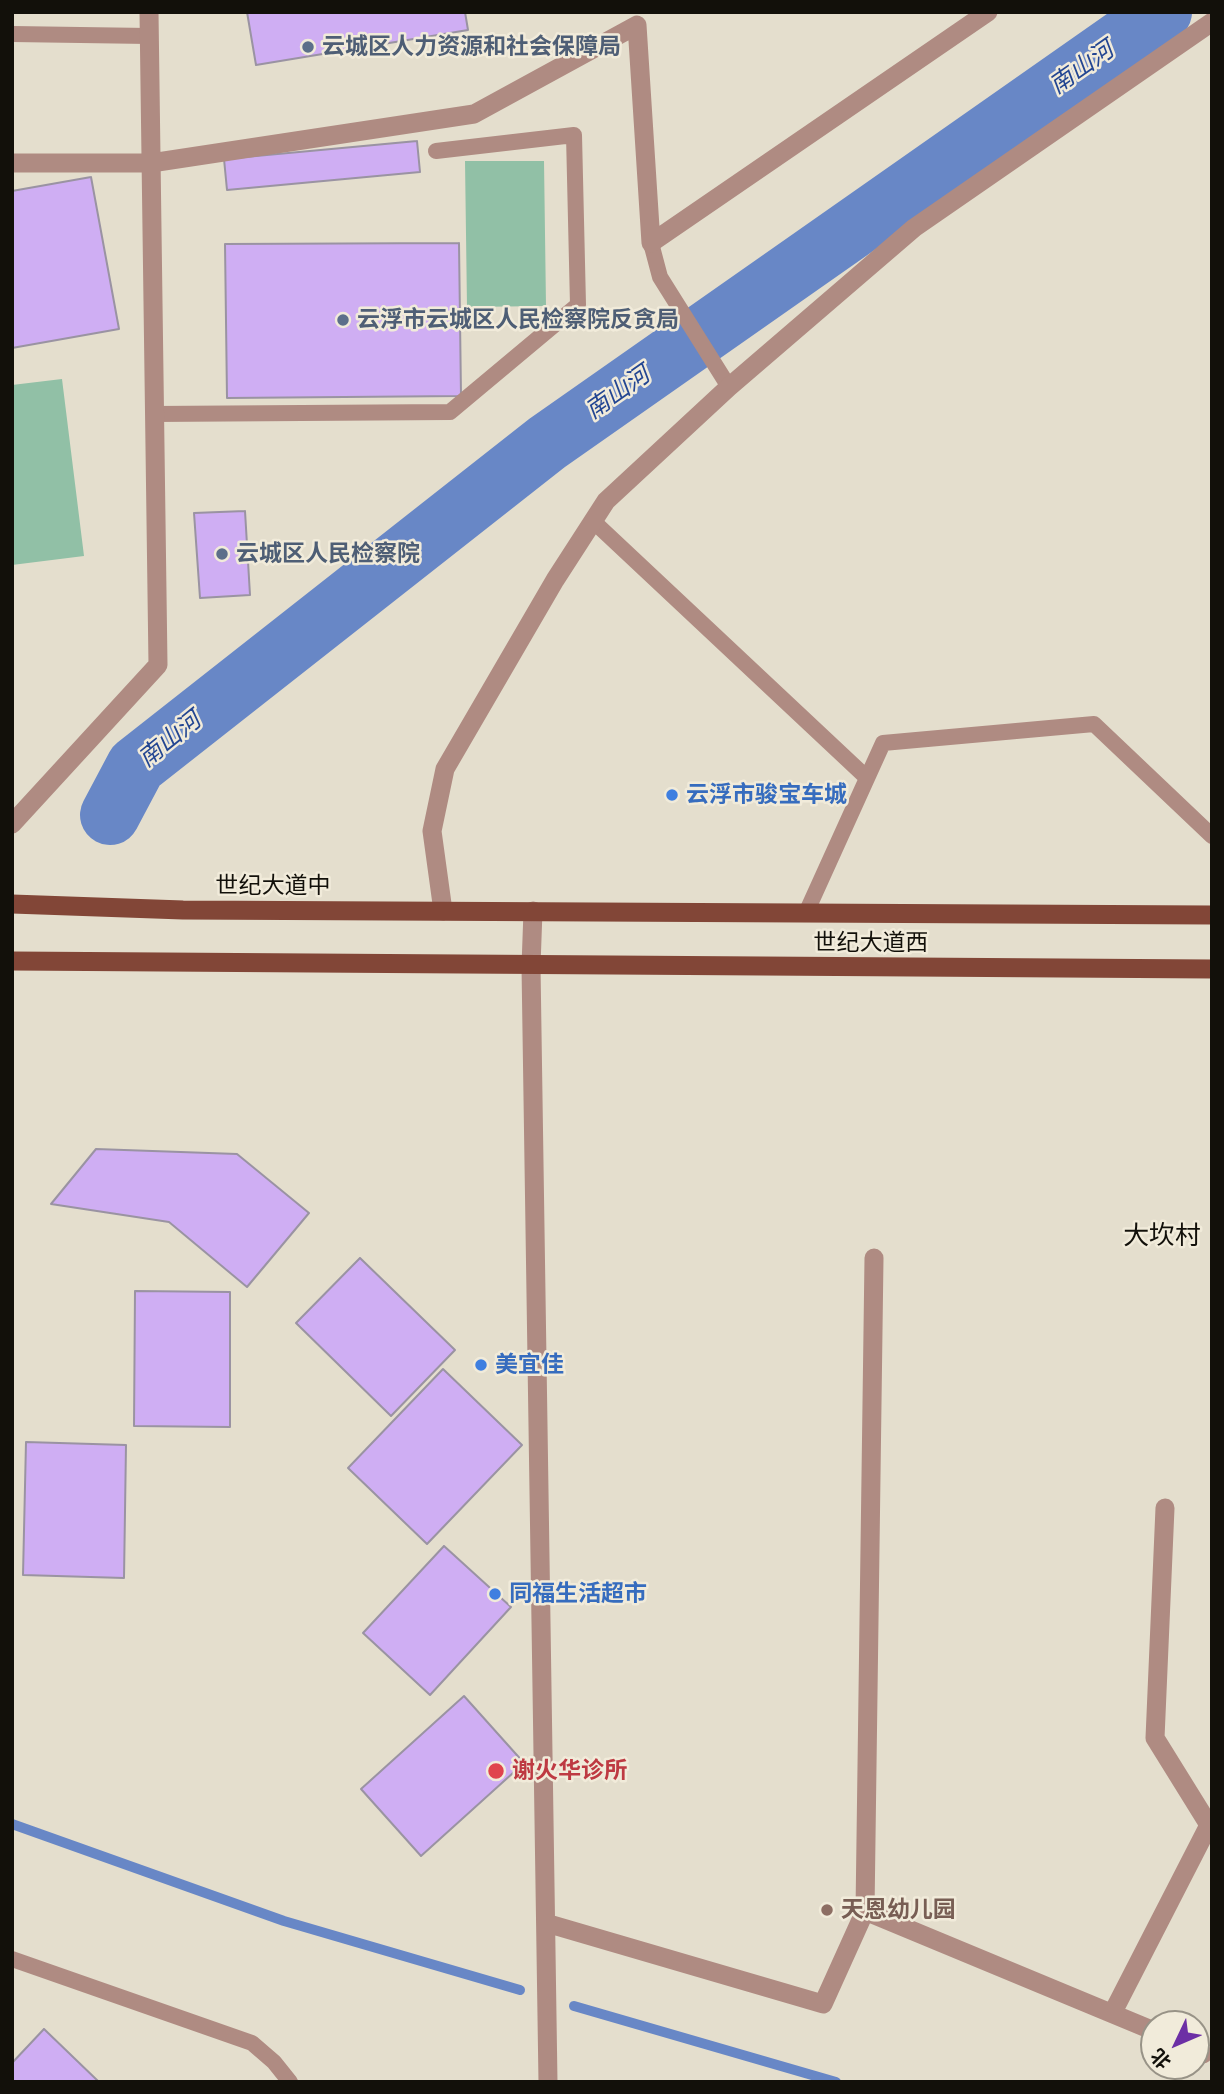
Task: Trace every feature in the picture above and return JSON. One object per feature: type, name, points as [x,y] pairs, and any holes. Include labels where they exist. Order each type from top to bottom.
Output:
[{"type":"main road","name":"世纪大道中","points":[[12,904],[183,910],[533,911]]},
{"type":"main road","name":"世纪大道西","points":[[533,911],[1212,915]]},
{"type":"main road","points":[[12,961],[531,966]]},
{"type":"main road","name":"世纪大道西","points":[[531,966],[1212,969]]},
{"type":"street","points":[[12,824],[158,665],[149,12]]},
{"type":"street","points":[[651,243],[988,12]]},
{"type":"street","points":[[443,911],[432,831],[445,769],[555,580],[606,501],[729,387],[914,228],[1212,23]]},
{"type":"street","points":[[12,163],[151,163],[474,114],[637,25],[651,243]]},
{"type":"street","points":[[533,911],[531,966],[548,2082]]},
{"type":"street","points":[[546,1923],[823,2004],[865,1911],[874,1258]]},
{"type":"street","points":[[1113,2012],[1209,1825],[1155,1738],[1165,1508]]},
{"type":"street","points":[[865,1911],[1140,2025]]},
{"type":"lane","points":[[12,34],[149,36]]},
{"type":"lane","points":[[154,414],[450,412],[578,305],[574,135],[436,151]]},
{"type":"lane","points":[[651,243],[660,278],[729,387]]},
{"type":"lane","points":[[593,521],[867,778]]},
{"type":"lane","points":[[806,913],[883,743],[1094,724],[1212,836]]},
{"type":"lane","points":[[12,1959],[252,2043],[274,2062],[290,2082]]},
{"type":"green space","points":[[465,161],[544,161],[546,306],[467,307]]},
{"type":"green space","points":[[62,379],[84,556],[12,565],[12,385]]},
{"type":"building","name":"云城区人力资源和社会保障局","points":[[247,12],[465,12],[468,30],[256,65]]},
{"type":"building","points":[[417,141],[420,172],[227,190],[224,159]]},
{"type":"building","points":[[91,177],[119,329],[12,348],[12,191]]},
{"type":"building","name":"云浮市云城区人民检察院反贪局","points":[[459,243],[461,396],[227,398],[225,244]]},
{"type":"building","name":"云城区人民检察院","points":[[245,511],[250,595],[200,598],[194,513]]},
{"type":"building","points":[[96,1149],[237,1154],[309,1213],[247,1287],[169,1222],[51,1204]]},
{"type":"building","points":[[360,1258],[455,1350],[391,1416],[296,1323]]},
{"type":"building","points":[[135,1291],[230,1292],[230,1427],[134,1426]]},
{"type":"building","points":[[443,1369],[522,1445],[427,1544],[348,1468]]},
{"type":"building","points":[[26,1442],[126,1445],[124,1578],[23,1575]]},
{"type":"building","points":[[444,1546],[511,1607],[430,1695],[363,1633]]},
{"type":"building","points":[[464,1696],[524,1763],[421,1856],[361,1789]]},
{"type":"building","points":[[44,2029],[99,2082],[12,2082],[12,2063]]},
{"type":"waterway","name":"南山河","points":[[110,815],[136,766],[547,443],[1162,12]]},
{"type":"waterway","points":[[12,1824],[284,1921],[520,1990]]},
{"type":"waterway","points":[[574,2006],[836,2082]]},
{"type":"place","name":"云城区人力资源和社会保障局","points":[[308,47]]},
{"type":"place","name":"云浮市云城区人民检察院反贪局","points":[[343,320]]},
{"type":"place","name":"云城区人民检察院","points":[[222,554]]},
{"type":"place","name":"云浮市骏宝车城","points":[[672,795]]},
{"type":"place","name":"美宜佳","points":[[481,1365]]},
{"type":"place","name":"同福生活超市","points":[[495,1594]]},
{"type":"place","name":"谢火华诊所","points":[[496,1771]]},
{"type":"place","name":"天恩幼儿园","points":[[827,1910]]},
{"type":"district","name":"大坎村","points":[[1162,1236]]}]
